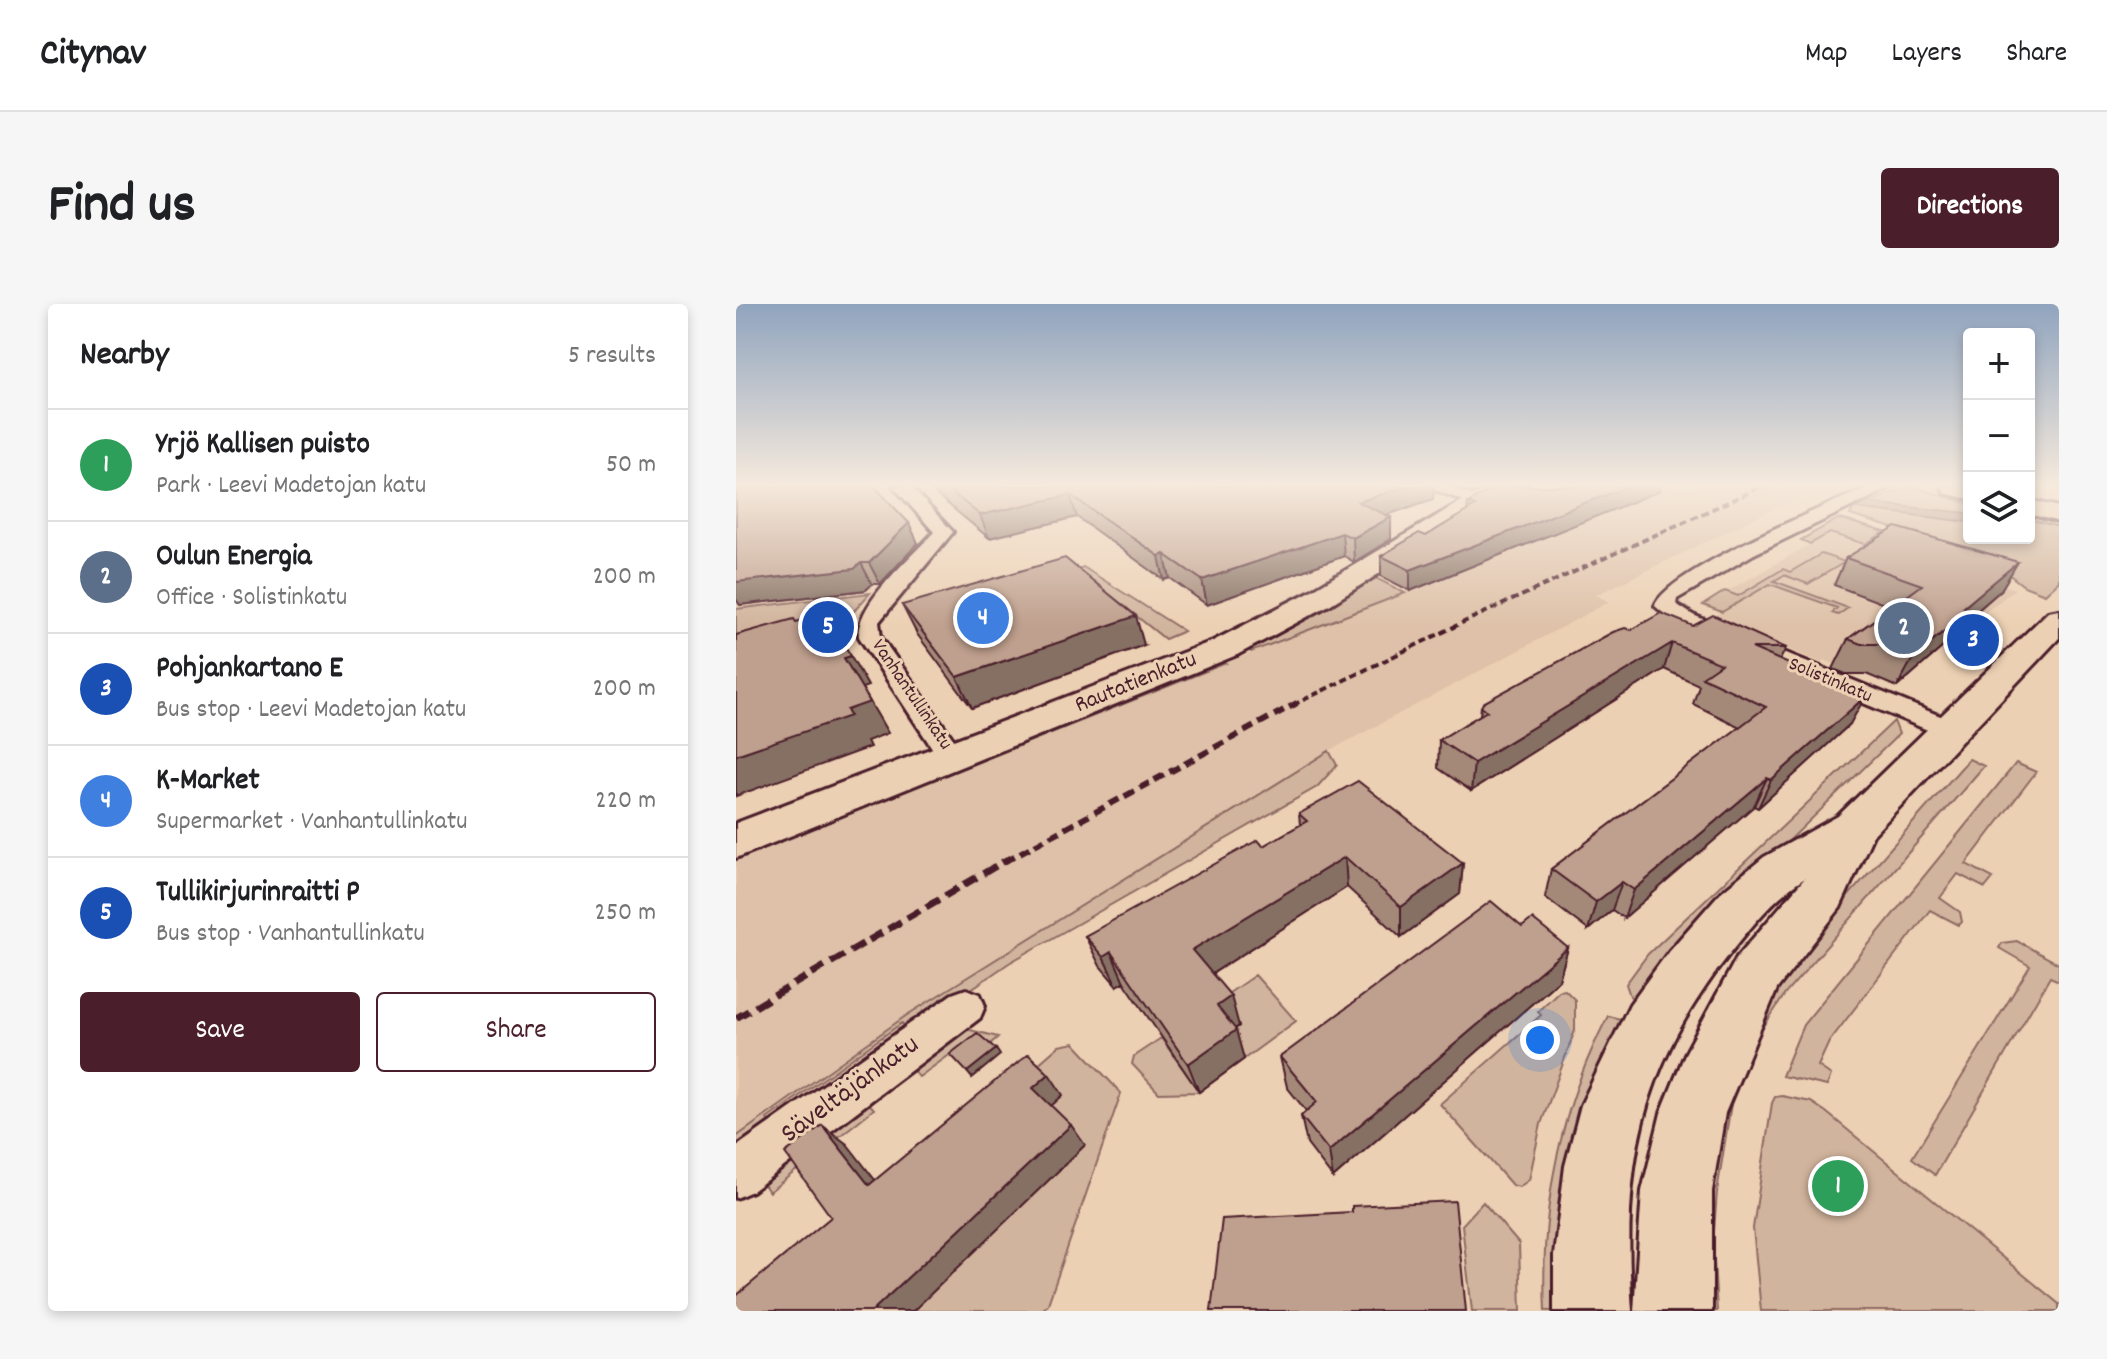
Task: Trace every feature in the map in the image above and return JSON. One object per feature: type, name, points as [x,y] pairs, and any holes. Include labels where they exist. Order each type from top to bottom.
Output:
[{"type":"street","name":"Vanhantullinkatu","points":[[943,533],[868,622],[870,635],[947,749]]},
{"type":"street","name":"Rautatienkatu","points":[[736,819],[947,749],[1265,629],[1417,533]]},
{"type":"street","name":"Solistinkatu","points":[[1784,533],[1683,587],[1665,600],[1665,606],[1685,620],[1951,730]]},
{"type":"street","points":[[1593,1311],[1591,1255],[1599,1166],[1613,1105],[1651,1022],[1688,967],[1738,907],[1781,870],[1854,827],[2059,619]]},
{"type":"street","name":"Rautatienkatu","points":[[736,841],[947,749]]},
{"type":"street","points":[[1673,1311],[1671,1284],[1677,1191],[1693,1113],[1707,1075],[1756,974],[1822,894],[1854,827]]},
{"type":"street","name":"Säveltäjänkatu","points":[[736,1175],[966,1006]]},
{"type":"shaded area","points":[[1552,533],[1724,533],[1596,595],[1609,602],[1329,751],[907,1015],[736,1137],[736,859]]},
{"type":"shaded area","points":[[1813,533],[1883,533],[1865,544],[1830,533],[1810,544],[1801,540]]},
{"type":"shaded area","points":[[1830,533],[2015,589],[1953,638],[1838,665],[1824,660],[1820,662],[1712,618],[1721,612],[1703,605]]},
{"type":"shaded area","points":[[1908,533],[1963,533],[1963,544],[2035,544],[2035,533],[2059,533],[2059,581],[2045,594],[2024,586],[1986,557]]},
{"type":"shaded area","points":[[1821,554],[1845,562],[1808,584],[1784,575],[1774,581],[1848,608],[1838,615],[1832,613],[1837,608],[1770,584],[1722,612],[1703,605],[1725,591],[1738,596],[1783,569],[1790,572]]},
{"type":"shaded area","points":[[1083,567],[1184,631],[1165,639],[1078,569]]},
{"type":"shaded area","points":[[1374,577],[1405,593],[1251,652],[1241,646]]},
{"type":"shaded area","points":[[870,593],[854,611],[736,644],[736,609]]},
{"type":"shaded area","points":[[1216,657],[1226,663],[736,859],[736,847]]},
{"type":"shaded area","points":[[1894,721],[1899,734],[1702,925],[1640,1006],[1630,996],[1626,984],[1648,954]]},
{"type":"shaded area","points":[[1329,751],[1337,765],[1317,787],[1009,963],[910,1031],[902,1023],[767,1119],[773,1129],[736,1156],[736,1137],[907,1015]]},
{"type":"shaded area","points":[[1969,759],[1984,766],[1785,994],[1759,1034],[1750,1060],[1735,1052],[1799,952]]},
{"type":"shaded area","points":[[2016,763],[2036,772],[1966,864],[1993,878],[1985,888],[1958,874],[1940,898],[1960,912],[1962,922],[1959,925],[1930,910],[1829,1042],[1818,1066],[1831,1075],[1827,1086],[1782,1076],[1803,1025]]},
{"type":"shaded area","points":[[2017,941],[2059,964],[2059,981],[2050,977],[1935,1175],[1912,1158],[2030,966],[1999,948],[2002,943]]},
{"type":"shaded area","points":[[1255,975],[1296,1021],[1244,1059],[1219,1000]]},
{"type":"shaded area","points":[[1565,990],[1575,1000],[1575,1030],[1541,1124],[1529,1180],[1519,1187],[1512,1185],[1440,1104],[1541,1015],[1538,1011],[1559,991]]},
{"type":"shaded area","points":[[1608,1016],[1629,1021],[1572,1311],[1545,1311],[1546,1234],[1557,1159],[1577,1086]]},
{"type":"shaded area","points":[[962,1028],[998,1037],[989,1045],[955,1051],[919,1077],[908,1065]]},
{"type":"shaded area","points":[[1161,1038],[1199,1092],[1159,1093],[1132,1064],[1134,1056]]},
{"type":"shaded area","points":[[1074,1043],[1121,1093],[1048,1304],[1042,1311],[913,1311],[1085,1145],[991,1105],[1059,1046]]},
{"type":"shaded area","points":[[1733,1091],[1717,1192],[1713,1245],[1717,1311],[1692,1311],[1697,1184]]},
{"type":"shaded area","points":[[1775,1097],[1811,1102],[1826,1112],[2059,1304],[2059,1311],[1761,1311],[1753,1228],[1772,1103]]},
{"type":"shaded area","points":[[864,1098],[874,1109],[769,1192],[760,1178]]},
{"type":"shaded area","points":[[1483,1202],[1519,1244],[1521,1311],[1472,1311],[1462,1225]]},
{"type":"building","points":[[736,533],[899,533],[869,563],[861,563],[854,569],[736,582]]},
{"type":"building","points":[[1125,533],[1362,533],[1353,538],[1342,533],[1202,580],[1164,554],[1159,556]]},
{"type":"building","points":[[1419,533],[1426,536],[1431,533],[1506,533],[1410,570],[1381,556]]},
{"type":"building","points":[[1886,533],[1917,533],[2018,562],[1964,607],[1971,609],[1914,656],[1882,644],[1861,644],[1848,639],[1922,585],[1846,558]]},
{"type":"building","points":[[1065,558],[1136,616],[957,677],[902,605]]},
{"type":"building","points":[[1661,613],[1693,626],[1713,615],[1786,648],[1752,648],[1865,697],[1771,780],[1767,778],[1634,890],[1622,882],[1596,902],[1551,869],[1766,707],[1702,677],[1721,664],[1672,643],[1474,763],[1439,740],[1487,711],[1481,707],[1483,703],[1613,632],[1625,628],[1631,630]]},
{"type":"building","points":[[817,616],[822,624],[830,622],[851,656],[844,658],[870,702],[847,710],[850,716],[736,755],[736,635]]},
{"type":"building","points":[[1358,781],[1463,863],[1401,907],[1345,857],[1192,950],[1231,996],[1217,1006],[1236,1030],[1188,1064],[1111,952],[1103,957],[1085,936],[1258,840],[1263,846],[1307,821],[1299,814]]},
{"type":"building","points":[[1491,901],[1522,927],[1532,919],[1568,948],[1329,1151],[1301,1116],[1317,1102],[1280,1057]]},
{"type":"building","points":[[977,1033],[996,1049],[967,1072],[950,1054]]},
{"type":"building","points":[[1028,1054],[1049,1074],[1033,1088],[1071,1125],[872,1311],[736,1311],[736,1296],[831,1217],[785,1153],[822,1125],[869,1185]]},
{"type":"building","points":[[1455,1201],[1466,1311],[1211,1311],[1222,1219],[1352,1212],[1352,1206]]},
{"type":"railway","points":[[1296,704],[1466,621],[1660,533]]},
{"type":"railway","points":[[1005,861],[1296,704]]},
{"type":"railway","points":[[736,1018],[1008,859]]},
{"type":"place","name":"K-Market","points":[[983,618]]},
{"type":"place","name":"Tullikirjurinraitti P","points":[[828,627]]},
{"type":"place","name":"Oulun Energia","points":[[1904,628]]},
{"type":"place","name":"Pohjankartano E","points":[[1973,640]]},
{"type":"place","name":"Yrjö Kallisen puisto","points":[[1838,1186]]}]
